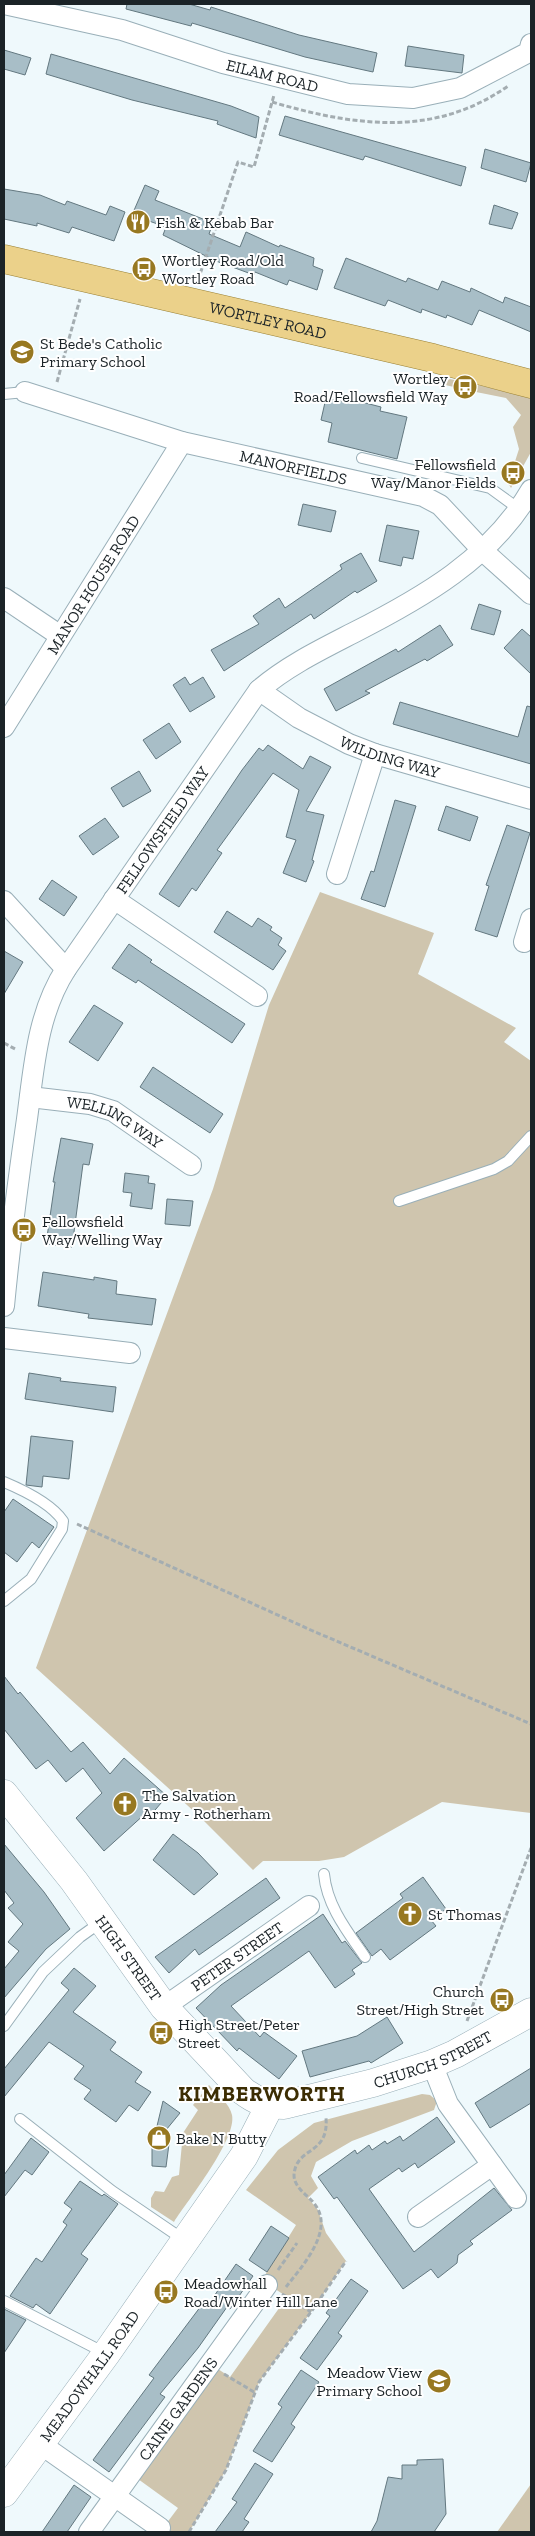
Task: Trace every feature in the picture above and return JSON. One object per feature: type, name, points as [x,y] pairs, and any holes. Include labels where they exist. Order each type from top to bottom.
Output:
[{"type":"main road","name":"WORTLEY ROAD","points":[[4,260],[433,358],[531,384]]},
{"type":"street","name":"EILAM ROAD","points":[[4,4],[122,30],[223,63],[348,94],[413,98],[460,88],[530,50]]},
{"type":"street","name":"MANORFIELDS","points":[[25,392],[182,442],[423,496],[440,505],[483,551],[531,594]]},
{"type":"street","name":"MANOR HOUSE ROAD","points":[[4,726],[59,635],[182,442]]},
{"type":"street","name":"FELLOWSFIELD WAY","points":[[4,1306],[30,1097],[43,1017],[53,990],[66,969],[259,690],[273,677],[417,599],[464,568],[483,551],[519,509],[531,490]]},
{"type":"street","points":[[4,598],[59,635]]},
{"type":"street","name":"WILDING WAY","points":[[259,690],[320,730],[375,754],[531,799]]},
{"type":"street","points":[[337,874],[375,754]]},
{"type":"street","points":[[114,899],[257,996]]},
{"type":"street","points":[[4,901],[66,969]]},
{"type":"street","points":[[524,942],[531,919]]},
{"type":"street","name":"WELLING WAY","points":[[30,1097],[90,1104],[113,1111],[191,1165]]},
{"type":"street","points":[[4,1338],[130,1353]]},
{"type":"street","name":"HIGH STREET","points":[[4,1794],[51,1851],[164,2007],[243,2091],[254,2100],[270,2105]]},
{"type":"street","name":"PETER STREET","points":[[164,2007],[310,1906]]},
{"type":"street","name":"CHURCH STREET","points":[[270,2105],[284,2105],[373,2084],[444,2059],[531,2012]]},
{"type":"street","points":[[444,2059],[448,2104],[516,2198]]},
{"type":"street","name":"MEADOWHALL ROAD","points":[[4,2493],[106,2354],[244,2156],[270,2105]]},
{"type":"street","points":[[418,2217],[492,2165]]},
{"type":"street","name":"CAINE GARDENS","points":[[89,2532],[210,2364],[274,2289]]},
{"type":"street","points":[[39,2443],[160,2528]]},
{"type":"lane","points":[[4,394],[25,392]]},
{"type":"lane","points":[[362,458],[490,488],[519,509]]},
{"type":"lane","points":[[399,1201],[508,1162],[531,1136]]},
{"type":"lane","points":[[4,1482],[28,1494],[58,1515],[63,1521],[62,1529],[31,1579],[12,1597],[4,1601]]},
{"type":"lane","points":[[324,1874],[326,1895],[339,1919],[365,1957]]},
{"type":"lane","points":[[310,1906],[326,1895]]},
{"type":"lane","points":[[4,2026],[53,1961],[102,1921]]},
{"type":"lane","points":[[20,2119],[112,2191],[185,2241]]},
{"type":"lane","points":[[4,2301],[106,2354]]},
{"type":"path","points":[[191,302],[238,162],[254,167],[278,77]]},
{"type":"path","points":[[52,400],[86,278]]},
{"type":"path","points":[[58,1515],[313,1631],[531,1724]]},
{"type":"path","points":[[444,2059],[531,1848]]},
{"type":"path","points":[[274,2289],[314,2250],[320,2232],[321,2222],[318,2210],[303,2194],[294,2176],[296,2165],[304,2155],[322,2143],[326,2136],[325,2112],[321,2096]]},
{"type":"path","points":[[274,2289],[297,2243]]},
{"type":"path","points":[[190,2532],[226,2470],[259,2382],[346,2261]]},
{"type":"path","points":[[274,2289],[311,2312]]},
{"type":"path","points":[[210,2364],[254,2392]]},
{"type":"shaded area","points":[[435,376],[474,384],[472,391],[436,383]]},
{"type":"shaded area","points":[[478,385],[531,398],[531,452],[511,488],[508,483],[519,449],[513,427],[521,415],[506,398],[476,392]]},
{"type":"shaded area","points":[[320,892],[434,933],[418,974],[516,1028],[504,1042],[531,1061],[531,1813],[442,1802],[344,1857],[319,1861],[263,1861],[253,1870],[198,1815],[36,1668],[213,1189],[269,1005]]},
{"type":"shaded area","points":[[209,2085],[229,2107],[232,2115],[232,2126],[220,2154],[174,2222],[151,2207],[151,2198],[155,2191],[164,2192],[172,2177],[179,2175],[183,2133],[198,2110],[193,2105]]},
{"type":"shaded area","points":[[422,2094],[430,2095],[437,2101],[434,2110],[352,2141],[316,2162],[311,2176],[318,2188],[308,2198],[318,2210],[326,2233],[346,2261],[259,2382],[226,2470],[189,2532],[160,2532],[178,2508],[138,2479],[218,2369],[230,2377],[287,2297],[262,2280],[296,2225],[246,2190],[278,2150],[314,2123]]},
{"type":"shaded area","points":[[531,2484],[531,2532],[497,2532]]},
{"type":"building","points":[[127,4],[189,4],[210,10],[211,7],[299,35],[377,53],[373,72],[305,57],[192,23],[191,26],[126,9]]},
{"type":"building","points":[[408,46],[464,55],[462,73],[405,66]]},
{"type":"building","points":[[4,50],[31,58],[25,75],[4,69]]},
{"type":"building","points":[[51,54],[231,106],[259,117],[256,138],[217,124],[218,121],[132,100],[46,74]]},
{"type":"building","points":[[285,116],[466,167],[461,186],[365,156],[363,160],[279,135]]},
{"type":"building","points":[[485,149],[531,163],[526,182],[481,168]]},
{"type":"building","points":[[145,185],[159,191],[155,200],[213,223],[209,234],[240,247],[246,232],[279,247],[280,245],[314,258],[313,266],[323,270],[317,290],[289,280],[287,285],[255,272],[254,275],[216,261],[163,235],[166,227],[132,215]]},
{"type":"building","points":[[4,189],[40,195],[65,205],[67,201],[106,215],[110,206],[125,212],[114,241],[72,227],[69,233],[37,223],[37,226],[4,219]]},
{"type":"building","points":[[494,205],[518,213],[512,229],[489,224]]},
{"type":"building","points":[[346,258],[406,282],[408,278],[438,290],[442,281],[470,292],[471,288],[503,303],[505,297],[531,307],[531,332],[479,310],[472,325],[447,315],[446,318],[422,309],[421,313],[388,300],[385,306],[334,288]]},
{"type":"building","points":[[326,398],[345,402],[346,398],[381,407],[380,411],[407,417],[397,459],[328,442],[332,423],[321,420]]},
{"type":"building","points":[[303,504],[336,511],[331,532],[298,525]]},
{"type":"building","points":[[387,525],[419,531],[413,559],[403,557],[401,566],[379,561]]},
{"type":"building","points":[[361,553],[377,581],[357,593],[355,591],[314,619],[311,614],[224,671],[211,650],[259,624],[253,616],[279,598],[285,608],[342,569],[340,565]]},
{"type":"building","points":[[479,604],[501,611],[494,635],[471,629]]},
{"type":"building","points":[[440,625],[453,645],[427,661],[425,659],[365,691],[370,693],[336,711],[324,689],[396,649],[398,652]]},
{"type":"building","points":[[522,629],[531,637],[531,674],[504,648]]},
{"type":"building","points":[[185,677],[190,685],[203,677],[215,697],[190,712],[173,685]]},
{"type":"building","points":[[400,702],[518,737],[527,706],[531,707],[531,764],[393,724]]},
{"type":"building","points":[[169,723],[181,742],[156,759],[143,740]]},
{"type":"building","points":[[268,745],[303,769],[310,756],[331,767],[306,811],[324,815],[312,860],[314,861],[306,882],[283,873],[296,840],[286,837],[299,790],[273,773],[217,850],[222,853],[196,891],[192,888],[179,907],[159,894],[242,770],[259,748],[263,751]]},
{"type":"building","points":[[139,771],[151,791],[123,807],[111,788]]},
{"type":"building","points":[[395,800],[416,806],[385,907],[361,899],[371,871],[374,872]]},
{"type":"building","points":[[446,806],[478,817],[470,841],[438,830]]},
{"type":"building","points":[[105,818],[119,837],[93,855],[79,836]]},
{"type":"building","points":[[507,825],[530,833],[497,937],[475,930],[489,886],[486,885]]},
{"type":"building","points":[[52,880],[77,897],[64,916],[39,899]]},
{"type":"building","points":[[227,911],[252,927],[258,918],[272,927],[270,930],[282,938],[278,945],[286,951],[273,970],[214,932]]},
{"type":"building","points":[[129,944],[152,960],[150,962],[245,1024],[232,1043],[138,980],[136,983],[112,968]]},
{"type":"building","points":[[4,951],[23,962],[4,994]]},
{"type":"building","points":[[94,1005],[123,1023],[98,1061],[69,1042]]},
{"type":"building","points":[[153,1067],[223,1114],[210,1133],[140,1087]]},
{"type":"building","points":[[61,1138],[93,1144],[89,1165],[83,1164],[72,1247],[46,1244],[55,1182],[53,1182]]},
{"type":"building","points":[[125,1173],[149,1176],[148,1183],[155,1184],[152,1209],[130,1206],[132,1193],[123,1192]]},
{"type":"building","points":[[167,1199],[193,1201],[190,1226],[165,1224]]},
{"type":"building","points":[[43,1272],[94,1280],[94,1277],[117,1281],[116,1294],[156,1299],[152,1325],[88,1318],[89,1314],[38,1306]]},
{"type":"building","points":[[29,1373],[61,1378],[60,1381],[116,1387],[113,1412],[25,1399]]},
{"type":"building","points":[[31,1436],[73,1441],[69,1479],[43,1476],[42,1487],[26,1485]]},
{"type":"building","points":[[13,1499],[54,1527],[39,1548],[32,1542],[17,1562],[4,1552],[4,1512]]},
{"type":"building","points":[[4,1676],[71,1752],[83,1742],[110,1774],[124,1758],[167,1796],[150,1816],[146,1813],[104,1851],[76,1818],[102,1793],[83,1768],[66,1782],[48,1760],[36,1769],[4,1729]]},
{"type":"building","points":[[173,1834],[198,1853],[218,1874],[194,1895],[153,1860]]},
{"type":"building","points":[[4,1844],[44,1892],[70,1929],[46,1949],[4,1998],[4,1969],[19,1951],[8,1942],[23,1924],[8,1908],[14,1903],[4,1890]]},
{"type":"building","name":"St Thomas","points":[[423,1877],[446,1909],[431,1920],[436,1926],[390,1960],[381,1949],[372,1956],[356,1933],[403,1898],[400,1894]]},
{"type":"building","points":[[266,1878],[280,1898],[199,1955],[195,1949],[169,1973],[155,1957]]},
{"type":"building","points":[[323,1914],[342,1943],[345,1941],[362,1963],[352,1970],[355,1974],[335,1988],[309,1951],[231,2006],[260,2037],[264,2032],[297,2056],[279,2079],[239,2048],[237,2051],[196,2008],[221,1985]]},
{"type":"building","points":[[74,1968],[96,1986],[73,2012],[116,2042],[110,2050],[142,2072],[135,2082],[151,2092],[138,2111],[129,2105],[116,2122],[84,2099],[91,2090],[74,2079],[84,2066],[49,2042],[4,2097],[4,2069],[69,1990],[61,1983]]},
{"type":"building","points":[[387,2017],[403,2043],[371,2063],[369,2061],[310,2077],[302,2051],[357,2036]]},
{"type":"building","points":[[531,2068],[531,2103],[490,2128],[475,2103]]},
{"type":"building","name":"Bake N Butty","points":[[163,2101],[180,2113],[157,2141],[169,2144],[166,2167],[152,2166],[152,2147]]},
{"type":"building","points":[[437,2117],[455,2142],[418,2168],[415,2163],[402,2172],[399,2168],[369,2189],[414,2252],[494,2188],[512,2210],[470,2241],[473,2244],[458,2255],[457,2263],[438,2278],[431,2269],[403,2289],[337,2197],[334,2199],[318,2177],[355,2150],[357,2154],[369,2145],[372,2150],[385,2141],[387,2144],[400,2136],[403,2141]]},
{"type":"building","points":[[31,2138],[49,2152],[32,2175],[25,2170],[4,2197],[4,2175]]},
{"type":"building","points":[[80,2181],[118,2204],[81,2254],[88,2259],[50,2314],[36,2304],[33,2308],[10,2296],[36,2258],[42,2262],[67,2225],[63,2222],[72,2209],[64,2203]]},
{"type":"building","points":[[271,2226],[289,2238],[267,2272],[249,2260]]},
{"type":"building","points":[[236,2264],[253,2276],[230,2309],[227,2307],[198,2348],[160,2394],[165,2397],[109,2472],[93,2460],[154,2378],[149,2375],[204,2302],[208,2305]]},
{"type":"building","points":[[351,2279],[368,2291],[338,2333],[342,2336],[317,2370],[300,2358],[330,2316],[326,2313]]},
{"type":"building","points":[[4,2309],[26,2320],[4,2353]]},
{"type":"building","points":[[301,2370],[319,2382],[291,2424],[295,2427],[272,2462],[253,2451],[282,2407],[278,2404]]},
{"type":"building","points":[[443,2459],[446,2514],[434,2532],[371,2532],[377,2521],[388,2477],[402,2479],[402,2465],[417,2465],[417,2460]]},
{"type":"building","points":[[255,2463],[273,2474],[244,2519],[249,2522],[242,2532],[215,2532],[237,2502],[232,2499]]},
{"type":"building","points":[[74,2485],[91,2497],[67,2532],[42,2532]]},
{"type":"place","name":"Fish & Kebab Bar","points":[[138,222]]},
{"type":"place","name":"Wortley Road/Old Wortley Road","points":[[144,269]]},
{"type":"place","name":"St Bede's Catholic Primary School","points":[[22,352]]},
{"type":"place","name":"Wortley Road/Fellowsfield Way","points":[[465,387]]},
{"type":"place","name":"Fellowsfield Way/Manor Fields","points":[[513,473]]},
{"type":"place","name":"Fellowsfield Way/Welling Way","points":[[24,1230]]},
{"type":"place","name":"The Salvation Army - Rotherham","points":[[125,1804]]},
{"type":"place","name":"St Thomas","points":[[410,1914]]},
{"type":"place","name":"Church Street/High Street","points":[[502,2000]]},
{"type":"place","name":"High Street/Peter Street","points":[[161,2033]]},
{"type":"place","name":"Bake N Butty","points":[[159,2138]]},
{"type":"place","name":"Meadowhall Road/Winter Hill Lane","points":[[166,2292]]},
{"type":"place","name":"Meadow View Primary School","points":[[439,2381]]},
{"type":"district","name":"KIMBERWORTH","points":[[262,2094]]}]
